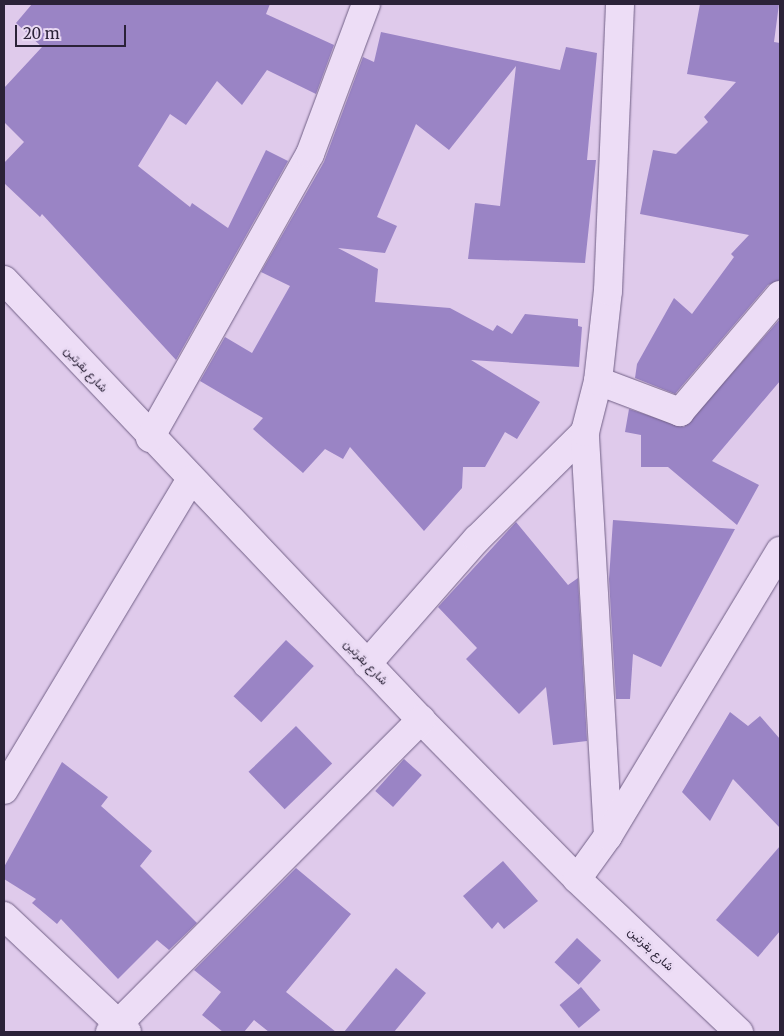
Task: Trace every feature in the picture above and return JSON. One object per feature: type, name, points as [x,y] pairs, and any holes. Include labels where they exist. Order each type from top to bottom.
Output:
[{"type":"street","points":[[150,438],[310,154],[366,4]]},
{"type":"street","points":[[608,836],[585,432],[598,381],[608,291],[620,4]]},
{"type":"street","name":"شارع بقرتين","points":[[4,280],[150,438],[421,720],[577,879],[739,1032]]},
{"type":"street","points":[[598,381],[680,412],[780,295]]},
{"type":"street","points":[[368,664],[477,540],[585,432]]},
{"type":"street","points":[[4,790],[191,479]]},
{"type":"street","points":[[577,879],[608,836],[780,550]]},
{"type":"street","points":[[4,916],[118,1030],[421,720]]},
{"type":"building","points":[[32,4],[270,4],[266,14],[334,45],[316,94],[267,70],[242,105],[217,81],[186,125],[170,114],[138,166],[190,207],[192,203],[228,228],[266,150],[288,161],[176,360],[42,214],[40,217],[4,183],[4,163],[24,142],[4,122],[4,88],[42,47],[16,23]]},
{"type":"building","points":[[700,4],[779,4],[774,42],[780,43],[780,280],[768,285],[675,394],[635,378],[637,364],[674,298],[692,314],[734,257],[731,254],[749,235],[640,214],[653,150],[676,154],[708,122],[704,117],[736,82],[687,74]]},
{"type":"building","points":[[381,32],[560,70],[566,47],[597,53],[587,160],[596,160],[585,263],[468,259],[475,203],[500,206],[516,66],[449,150],[416,124],[377,217],[397,226],[385,253],[338,248],[378,269],[375,302],[450,308],[493,331],[497,325],[512,334],[525,314],[578,319],[578,326],[582,327],[579,367],[471,360],[540,402],[517,439],[505,432],[485,467],[463,467],[462,488],[424,531],[350,447],[343,459],[325,449],[303,473],[253,429],[263,418],[200,381],[225,337],[252,353],[290,286],[261,272],[324,162],[363,57],[374,62]]},
{"type":"building","points":[[780,319],[780,381],[712,461],[759,485],[737,525],[668,467],[641,467],[641,435],[625,432],[629,409],[684,427]]},
{"type":"building","points":[[613,520],[735,529],[661,667],[633,654],[630,699],[616,699],[609,579]]},
{"type":"building","points":[[516,522],[568,585],[578,578],[587,741],[553,745],[546,687],[519,714],[466,659],[477,648],[438,607]]},
{"type":"building","points":[[286,640],[314,666],[261,722],[233,696]]},
{"type":"building","points":[[730,712],[748,726],[760,716],[780,739],[780,828],[733,779],[710,821],[682,792]]},
{"type":"building","points":[[296,726],[332,763],[285,809],[249,772]]},
{"type":"building","points":[[404,759],[422,775],[393,807],[375,791]]},
{"type":"building","points":[[62,762],[108,797],[101,806],[152,851],[140,866],[197,923],[169,950],[157,940],[118,979],[61,919],[57,924],[32,903],[36,899],[4,879],[4,867]]},
{"type":"building","points":[[780,846],[780,931],[758,957],[716,920]]},
{"type":"building","points":[[503,861],[538,901],[504,929],[498,922],[492,929],[463,896]]},
{"type":"building","points":[[296,868],[351,914],[286,992],[336,1032],[269,1032],[254,1020],[244,1032],[223,1032],[202,1015],[221,992],[194,970]]},
{"type":"building","points":[[577,938],[601,961],[579,985],[554,962]]},
{"type":"building","points":[[396,968],[426,993],[394,1032],[344,1032]]},
{"type":"building","points":[[581,987],[600,1010],[579,1028],[560,1005]]}]
